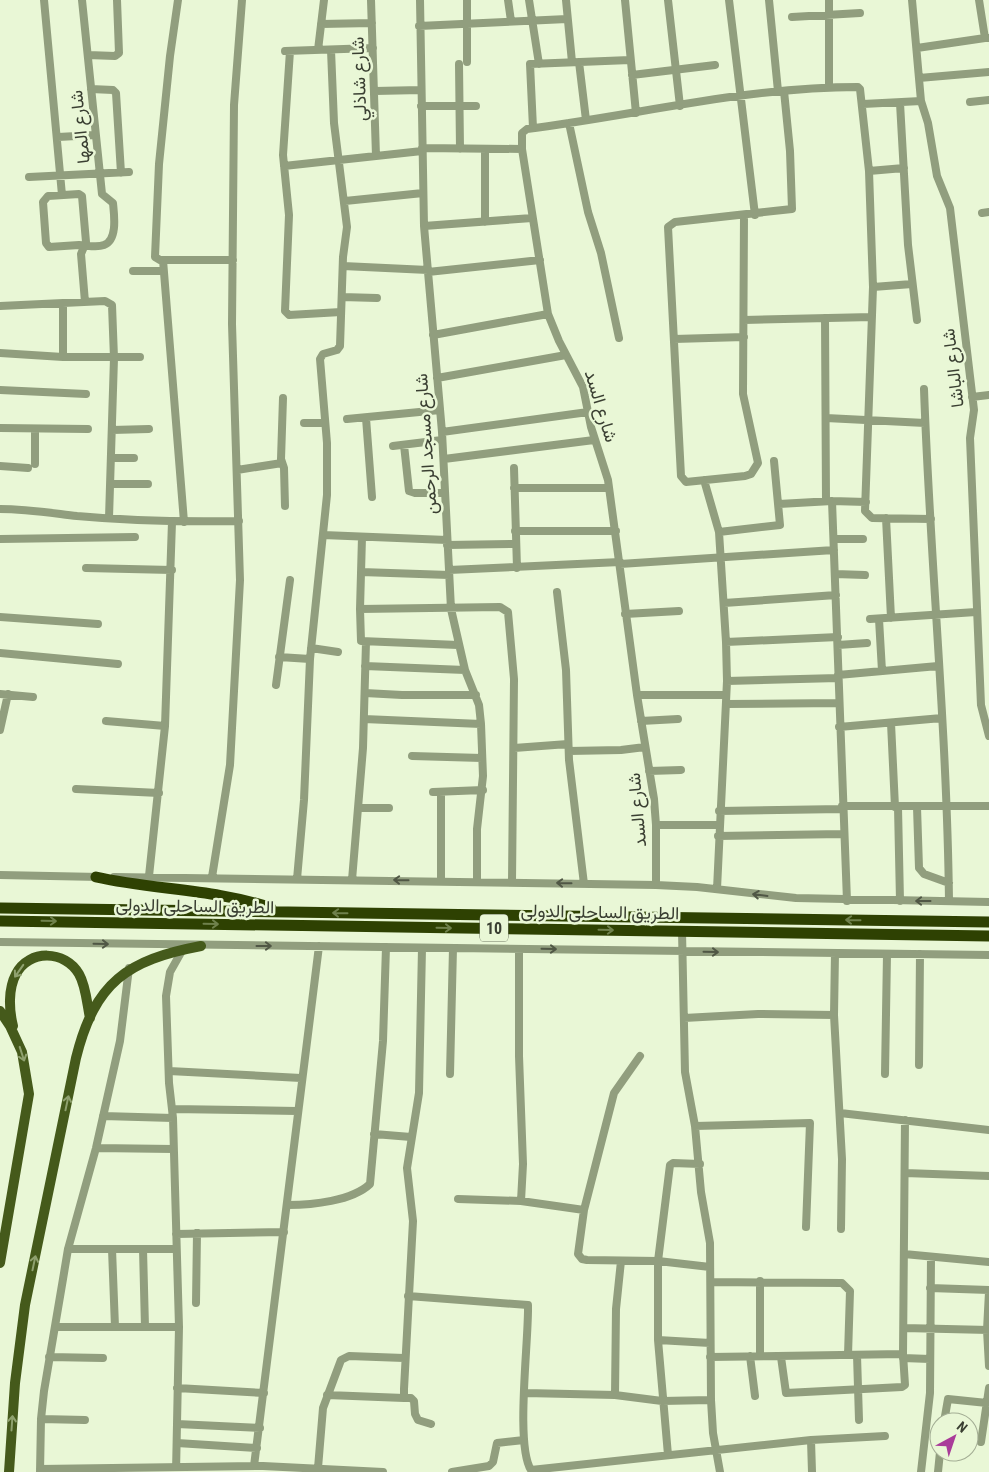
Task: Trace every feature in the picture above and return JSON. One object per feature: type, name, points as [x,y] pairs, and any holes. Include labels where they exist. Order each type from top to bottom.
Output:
[{"type":"highway","points":[[96,877],[148,887],[236,898],[283,912]]},
{"type":"highway","name":"الطريق الساحلى الدولى","points":[[0,908],[989,922]]},
{"type":"highway","name":"الطريق الساحلى الدولى","points":[[0,920],[989,936]]},
{"type":"main road","points":[[9,1472],[15,1383],[25,1305],[76,1058],[90,1018],[105,992],[129,968],[183,949],[201,946]]},
{"type":"main road","points":[[0,1263],[29,1094],[26,1066],[16,1037],[10,1007],[14,976],[25,963],[40,956],[62,958],[75,968],[81,978],[90,1018]]},
{"type":"main road","points":[[0,1011],[16,1037]]},
{"type":"street","points":[[44,0],[62,195]]},
{"type":"street","name":"شارع المها","points":[[82,0],[102,196],[110,198],[113,203],[114,224],[108,242],[104,245],[85,246]]},
{"type":"street","points":[[88,55],[115,56],[119,53],[118,0]]},
{"type":"street","points":[[178,0],[169,64],[157,199],[155,254],[157,259],[163,260],[233,260]]},
{"type":"street","points":[[212,877],[230,758],[240,580],[238,470],[232,350],[234,105],[242,0]]},
{"type":"street","points":[[318,50],[324,0]]},
{"type":"street","name":"شارع شاذلي","points":[[371,0],[376,156]]},
{"type":"street","name":"شارع مسجد الرحمن","points":[[420,0],[424,226],[444,460],[451,609],[465,670],[476,695],[481,724],[482,790],[476,836],[477,882]]},
{"type":"street","points":[[467,0],[467,62]]},
{"type":"street","points":[[508,0],[511,21]]},
{"type":"street","points":[[529,0],[539,64]]},
{"type":"street","points":[[566,0],[567,19],[586,120]]},
{"type":"street","points":[[625,0],[636,112]]},
{"type":"street","points":[[668,0],[680,106]]},
{"type":"street","points":[[729,0],[755,214]]},
{"type":"street","points":[[744,216],[744,400],[758,463],[751,474],[745,476],[686,482],[681,476],[668,227],[675,222],[789,211],[792,207],[781,91],[769,0]]},
{"type":"street","points":[[829,0],[829,87]]},
{"type":"street","name":"شارع الباشا","points":[[912,0],[920,101],[928,123],[938,176],[950,208],[972,397],[974,417],[970,438],[976,612],[981,705],[989,736]]},
{"type":"street","points":[[917,48],[987,38],[979,0]]},
{"type":"street","points":[[792,17],[860,13]]},
{"type":"street","points":[[419,26],[567,19]]},
{"type":"street","points":[[321,24],[372,23]]},
{"type":"street","points":[[341,312],[306,312],[294,315],[286,313],[289,215],[283,155],[288,51],[373,48]]},
{"type":"street","points":[[296,879],[304,800],[310,660],[328,478],[320,359],[323,354],[337,350],[340,346],[343,266],[347,227],[334,123],[332,50]]},
{"type":"street","points":[[533,128],[528,67],[530,64],[630,60]]},
{"type":"street","points":[[459,64],[460,148]]},
{"type":"street","points":[[632,75],[675,68],[715,65]]},
{"type":"street","points":[[919,78],[989,72]]},
{"type":"street","points":[[284,166],[422,150],[460,148],[522,149],[522,133],[533,128],[781,91],[829,87],[858,87],[862,92],[869,171],[872,287],[865,511],[869,517],[931,520]]},
{"type":"street","points":[[30,177],[124,172],[116,93],[113,90],[91,89]]},
{"type":"street","points":[[375,91],[421,90]]},
{"type":"street","points":[[970,102],[989,100]]},
{"type":"street","points":[[863,104],[920,101]]},
{"type":"street","points":[[900,103],[912,284],[917,320]]},
{"type":"street","points":[[421,106],[476,106]]},
{"type":"street","points":[[569,123],[588,212],[601,253],[619,338]]},
{"type":"street","points":[[58,137],[95,135]]},
{"type":"street","points":[[485,148],[485,222]]},
{"type":"street","name":"شارع السد","points":[[522,149],[548,314],[566,355],[584,387],[594,440],[605,466],[616,531],[656,825],[656,885]]},
{"type":"street","points":[[869,171],[904,168]]},
{"type":"street","points":[[345,201],[423,193]]},
{"type":"street","points":[[85,246],[49,247],[46,243],[44,199],[48,196],[79,194],[82,196],[85,246],[81,254],[85,302]]},
{"type":"street","points":[[424,226],[532,218]]},
{"type":"street","points":[[163,260],[184,522]]},
{"type":"street","points":[[343,266],[428,271],[540,260]]},
{"type":"street","points":[[133,271],[164,271]]},
{"type":"street","points":[[872,287],[912,284]]},
{"type":"street","points":[[342,297],[377,298]]},
{"type":"street","points":[[0,306],[105,301],[112,305],[114,358],[109,518]]},
{"type":"street","points":[[63,357],[64,303]]},
{"type":"street","points":[[433,335],[548,314]]},
{"type":"street","points":[[825,318],[829,501],[834,539],[839,727],[847,900]]},
{"type":"street","points":[[744,320],[872,318]]},
{"type":"street","points":[[674,339],[744,337]]},
{"type":"street","points":[[0,353],[63,357],[140,357]]},
{"type":"street","points":[[437,378],[566,355]]},
{"type":"street","points":[[924,389],[935,615],[948,808],[949,902]]},
{"type":"street","points":[[0,390],[86,394]]},
{"type":"street","points":[[972,397],[989,395]]},
{"type":"street","points":[[282,398],[282,463],[284,468],[285,506]]},
{"type":"street","points":[[347,419],[440,410]]},
{"type":"street","points":[[393,446],[588,412]]},
{"type":"street","points":[[366,418],[372,497]]},
{"type":"street","points":[[826,418],[925,423]]},
{"type":"street","points":[[304,423],[325,423]]},
{"type":"street","points":[[0,428],[88,429]]},
{"type":"street","points":[[0,466],[32,466],[35,429]]},
{"type":"street","points":[[112,430],[149,429]]},
{"type":"street","points":[[444,460],[594,440]]},
{"type":"street","points":[[404,445],[409,491],[415,493],[445,492]]},
{"type":"street","points":[[111,458],[134,458]]},
{"type":"street","points":[[718,532],[778,526],[781,522],[774,461]]},
{"type":"street","points":[[238,470],[282,463]]},
{"type":"street","points":[[514,468],[517,568]]},
{"type":"street","points":[[704,480],[718,532],[726,642],[727,681],[719,811],[717,889]]},
{"type":"street","points":[[110,484],[148,484]]},
{"type":"street","points":[[514,488],[609,488]]},
{"type":"street","points":[[779,504],[829,501],[866,502]]},
{"type":"street","points":[[0,509],[46,510],[109,518],[172,522],[239,521]]},
{"type":"street","points":[[886,518],[891,618]]},
{"type":"street","points":[[149,876],[165,726],[172,570],[172,522]]},
{"type":"street","points":[[515,531],[616,531]]},
{"type":"street","points":[[323,535],[516,544]]},
{"type":"street","points":[[0,539],[135,537]]},
{"type":"street","points":[[362,537],[360,638],[366,642],[458,645]]},
{"type":"street","points":[[834,539],[863,540]]},
{"type":"street","points":[[361,572],[449,572],[834,550]]},
{"type":"street","points":[[86,568],[172,570]]},
{"type":"street","points":[[835,574],[865,575]]},
{"type":"street","points":[[276,684],[290,580]]},
{"type":"street","points":[[557,592],[566,670],[568,748],[584,884]]},
{"type":"street","points":[[724,603],[836,595]]},
{"type":"street","points":[[360,609],[500,608],[508,612],[514,679],[512,882]]},
{"type":"street","points":[[626,614],[679,611]]},
{"type":"street","points":[[870,619],[976,612]]},
{"type":"street","points":[[0,617],[98,624]]},
{"type":"street","points":[[879,618],[882,671]]},
{"type":"street","points":[[726,642],[838,641],[867,643]]},
{"type":"street","points":[[352,880],[359,808],[366,642]]},
{"type":"street","points":[[311,648],[338,652]]},
{"type":"street","points":[[0,653],[118,664]]},
{"type":"street","points":[[279,657],[310,660]]},
{"type":"street","points":[[366,666],[465,670]]},
{"type":"street","points":[[727,681],[838,677],[938,666]]},
{"type":"street","points":[[365,692],[430,696],[476,695]]},
{"type":"street","points":[[0,730],[4,694],[33,697]]},
{"type":"street","points":[[637,695],[726,695]]},
{"type":"street","points":[[726,704],[839,703]]},
{"type":"street","points":[[839,727],[942,718]]},
{"type":"street","points":[[364,719],[481,724]]},
{"type":"street","points":[[641,721],[678,719]]},
{"type":"street","points":[[106,721],[165,726]]},
{"type":"street","points":[[891,723],[900,901]]},
{"type":"street","points":[[514,748],[621,750],[645,747]]},
{"type":"street","points":[[412,756],[482,758]]},
{"type":"street","points":[[649,771],[681,770]]},
{"type":"street","points":[[76,788],[159,793]]},
{"type":"street","points":[[441,881],[437,792],[482,790]]},
{"type":"street","points":[[719,811],[989,806]]},
{"type":"street","points":[[917,807],[919,868],[924,874],[949,884]]},
{"type":"street","points":[[359,808],[389,808]]},
{"type":"street","points":[[656,825],[719,825]]},
{"type":"street","points":[[718,836],[843,834]]},
{"type":"street","points":[[0,875],[656,885],[717,889],[796,898],[989,902]]},
{"type":"street","points":[[682,931],[686,1086],[695,1126],[710,1267],[711,1400],[715,1450],[720,1472]]},
{"type":"street","points":[[0,942],[989,955]]},
{"type":"street","points":[[254,1466],[319,946]]},
{"type":"street","points":[[288,1204],[326,1202],[368,1186],[371,1181],[383,1041],[386,947]]},
{"type":"street","points":[[404,1398],[404,1358],[413,1207],[407,1168],[418,1093],[422,948]]},
{"type":"street","points":[[450,1074],[453,948]]},
{"type":"street","points":[[175,1470],[179,1327],[167,990],[170,972],[183,949]]},
{"type":"street","points":[[519,949],[518,1056],[523,1164],[521,1201]]},
{"type":"street","points":[[835,953],[834,1015],[840,1113],[842,1229]]},
{"type":"street","points":[[885,1074],[887,954]]},
{"type":"street","points":[[919,1065],[920,954]]},
{"type":"street","points":[[129,968],[120,1040],[96,1148],[68,1249],[54,1327],[41,1419],[40,1471],[175,1470],[254,1466],[272,1469],[318,1468],[383,1472]]},
{"type":"street","points":[[684,1018],[758,1014],[834,1015]]},
{"type":"street","points":[[640,1056],[614,1093],[584,1210],[579,1256],[587,1260],[658,1261],[710,1267]]},
{"type":"street","points":[[169,1071],[301,1078]]},
{"type":"street","points":[[172,1109],[297,1111]]},
{"type":"street","points":[[840,1113],[989,1130]]},
{"type":"street","points":[[103,1116],[173,1118]]},
{"type":"street","points":[[781,1357],[786,1394],[904,1386],[905,1120]]},
{"type":"street","points":[[695,1126],[810,1123],[806,1227]]},
{"type":"street","points":[[374,1134],[411,1137]]},
{"type":"street","points":[[96,1148],[173,1149]]},
{"type":"street","points":[[668,1455],[658,1340],[658,1261],[670,1165],[673,1163],[700,1164]]},
{"type":"street","points":[[905,1173],[989,1176]]},
{"type":"street","points":[[458,1199],[521,1201],[584,1210]]},
{"type":"street","points":[[176,1234],[284,1232]]},
{"type":"street","points":[[196,1303],[197,1233]]},
{"type":"street","points":[[68,1249],[176,1249]]},
{"type":"street","points":[[112,1249],[115,1327]]},
{"type":"street","points":[[143,1249],[146,1327]]},
{"type":"street","points":[[904,1254],[989,1262]]},
{"type":"street","points":[[921,1472],[930,1393],[931,1256]]},
{"type":"street","points":[[615,1395],[616,1310],[621,1261]]},
{"type":"street","points":[[760,1281],[760,1356]]},
{"type":"street","points":[[711,1282],[842,1283],[850,1291],[848,1355]]},
{"type":"street","points":[[930,1288],[989,1291],[989,1366]]},
{"type":"street","points":[[408,1296],[528,1305],[524,1440],[528,1465],[534,1471],[811,1440],[885,1436]]},
{"type":"street","points":[[54,1327],[179,1327]]},
{"type":"street","points":[[904,1328],[988,1330]]},
{"type":"street","points":[[658,1340],[710,1342]]},
{"type":"street","points":[[857,1355],[859,1420]]},
{"type":"street","points":[[710,1357],[857,1355],[930,1358]]},
{"type":"street","points":[[750,1356],[755,1396]]},
{"type":"street","points":[[49,1357],[104,1358]]},
{"type":"street","points":[[318,1468],[321,1420],[327,1395],[341,1360],[346,1357],[404,1358]]},
{"type":"street","points":[[177,1388],[264,1393]]},
{"type":"street","points":[[981,1442],[989,1388]]},
{"type":"street","points":[[525,1393],[615,1395],[662,1401],[711,1400]]},
{"type":"street","points":[[327,1395],[413,1400],[418,1420],[431,1424]]},
{"type":"street","points":[[946,1412],[948,1399],[988,1399]]},
{"type":"street","points":[[41,1419],[85,1420]]},
{"type":"street","points":[[177,1424],[260,1428]]},
{"type":"street","points":[[452,1472],[490,1466],[493,1462],[497,1443],[524,1440]]},
{"type":"street","points":[[811,1440],[812,1472]]},
{"type":"street","points":[[177,1443],[257,1448]]}]
